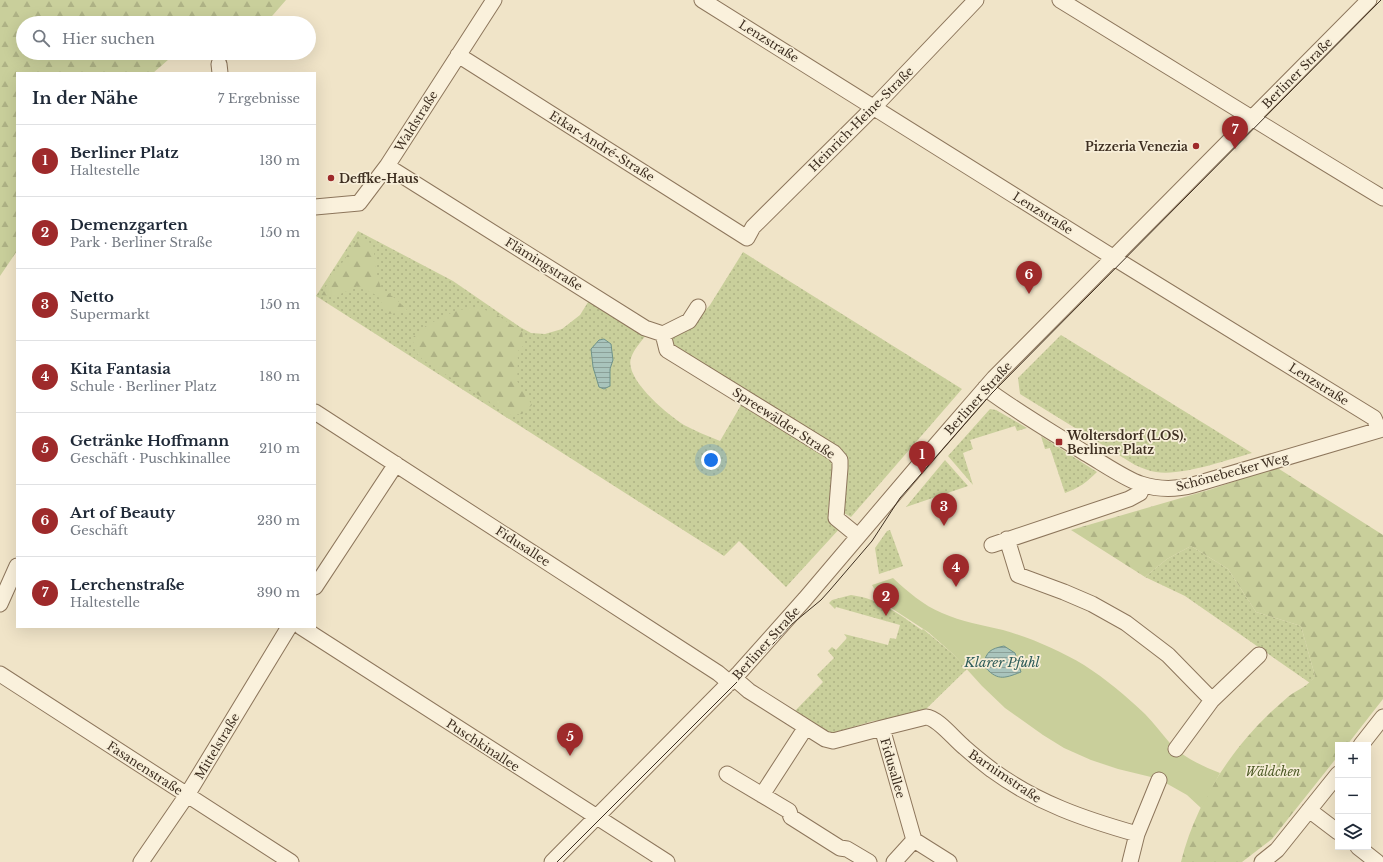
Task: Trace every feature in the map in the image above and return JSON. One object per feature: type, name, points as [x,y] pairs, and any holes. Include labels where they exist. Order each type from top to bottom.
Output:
[{"type":"street","name":"Waldstraße","points":[[316,207],[360,203],[387,166],[494,0]]},
{"type":"street","name":"Lenzstraße","points":[[702,0],[1114,258],[1374,418],[1381,429]]},
{"type":"street","name":"Heinrich-Heine-Straße","points":[[747,238],[753,227],[874,107],[976,0]]},
{"type":"street","points":[[1060,0],[1230,104],[1251,119],[1383,198]]},
{"type":"street","name":"Berliner Straße","points":[[552,862],[732,681],[805,599],[985,388],[1369,0]]},
{"type":"street","name":"Etkar-André-Straße","points":[[458,55],[747,238]]},
{"type":"street","name":"Flämingstraße","points":[[387,166],[645,328],[663,334]]},
{"type":"street","points":[[663,334],[689,321],[698,307]]},
{"type":"street","name":"Spreewälder Straße","points":[[663,334],[667,350],[834,453],[840,460],[836,518],[858,536]]},
{"type":"street","name":"Schönebecker Weg","points":[[985,388],[1110,468],[1142,485],[1164,489],[1180,488],[1381,429]]},
{"type":"street","name":"Fidusallee","points":[[316,413],[718,673],[825,739],[833,740],[882,728],[914,840]]},
{"type":"street","points":[[316,585],[396,464]]},
{"type":"street","points":[[992,545],[1129,499],[1140,493],[1142,485]]},
{"type":"street","points":[[1007,539],[1018,575],[1092,604],[1126,623],[1168,655],[1212,700]]},
{"type":"street","points":[[0,604],[16,568]]},
{"type":"street","name":"Mittelstraße","points":[[141,862],[186,795],[288,628]]},
{"type":"street","name":"Puschkinallee","points":[[302,628],[666,862]]},
{"type":"street","points":[[1176,749],[1212,700],[1259,655]]},
{"type":"street","name":"Fasanenstraße","points":[[0,674],[291,862]]},
{"type":"street","name":"Barnimstraße","points":[[882,728],[930,717],[993,771],[1023,790],[1048,804],[1065,811],[1102,825],[1137,834]]},
{"type":"street","points":[[1363,742],[1383,717]]},
{"type":"street","points":[[762,795],[806,727]]},
{"type":"street","points":[[727,774],[789,811],[791,817],[840,848],[848,849],[869,862]]},
{"type":"street","points":[[1262,862],[1277,850],[1335,778]]},
{"type":"street","points":[[1130,862],[1137,834],[1159,780]]},
{"type":"street","points":[[1309,810],[1335,830]]},
{"type":"street","points":[[894,862],[914,840],[949,862]]},
{"type":"street","points":[[1362,850],[1377,862]]},
{"type":"green space","points":[[0,0],[286,0],[272,16],[16,16],[16,60],[168,60],[154,72],[16,72],[16,252],[0,276]]},
{"type":"green space","points":[[358,231],[453,281],[531,333],[545,334],[562,329],[580,315],[590,299],[646,335],[631,358],[631,366],[634,376],[640,386],[658,405],[684,425],[720,441],[744,400],[834,457],[828,512],[832,519],[841,527],[786,587],[739,541],[724,556],[316,296]]},
{"type":"green space","points":[[360,237],[370,243],[374,252],[376,272],[381,288],[397,300],[409,312],[387,314],[378,296],[358,286],[336,296],[320,295]]},
{"type":"green space","points":[[743,252],[962,389],[851,517],[842,512],[847,457],[675,350],[669,336],[692,325],[710,305]]},
{"type":"green space","points":[[480,308],[496,314],[522,332],[524,345],[517,352],[517,381],[532,405],[522,414],[509,415],[423,360],[416,352],[412,338],[427,325],[457,310]]},
{"type":"green space","points":[[1061,335],[1252,453],[1191,470],[1167,473],[1151,471],[1135,465],[1020,394],[1018,378]]},
{"type":"green space","points":[[990,409],[996,410],[1027,428],[1017,431],[1015,426],[970,440],[973,449],[963,453],[973,485],[948,456]]},
{"type":"green space","points":[[1041,436],[1097,472],[1090,479],[1065,493],[1050,448],[1045,449]]},
{"type":"green space","points":[[945,460],[968,486],[906,507]]},
{"type":"green space","name":"Wäldchen","points":[[1276,467],[1383,535],[1383,699],[1349,742],[1335,742],[1335,760],[1272,839],[1242,862],[1181,862],[1195,820],[1228,762],[1241,744],[1271,712],[1289,696],[1306,685],[1315,676],[1301,626],[1256,612],[1228,569],[1191,546],[1167,559],[1145,577],[1071,530],[1212,489]]},
{"type":"green space","points":[[890,530],[903,566],[879,574],[875,548],[887,531]]},
{"type":"green space","points":[[1191,546],[1228,569],[1256,612],[1301,626],[1315,676],[1310,683],[1185,596],[1145,577],[1167,559]]},
{"type":"green space","points":[[893,578],[916,598],[935,610],[957,619],[1003,630],[1055,649],[1084,665],[1100,676],[1145,714],[1169,742],[1186,757],[1220,773],[1201,808],[1187,795],[1164,782],[1091,760],[1064,748],[1005,708],[982,686],[953,654],[928,632],[882,602],[872,585]]},
{"type":"green space","points":[[851,595],[871,600],[889,608],[922,630],[923,629],[953,654],[967,669],[926,709],[892,719],[873,721],[830,733],[795,711],[823,682],[817,675],[834,658],[828,651],[832,647],[836,650],[847,638],[844,634],[888,645],[890,638],[896,639],[900,625],[836,607],[835,609],[829,603],[832,600]]},
{"type":"water","points":[[604,339],[611,344],[613,360],[610,369],[610,386],[604,389],[599,387],[593,367],[591,349],[599,340]]},
{"type":"water","name":"Klarer Pfuhl","points":[[1004,646],[1015,653],[1021,672],[1000,677],[992,674],[983,665],[990,651]]},
{"type":"tram line","points":[[557,862],[737,682],[792,624],[821,600],[872,541],[900,498],[992,393],[1381,0]]},
{"type":"place","name":"Pizzeria Venezia","points":[[1196,146]]},
{"type":"place","name":"Lerchenstraße","points":[[1235,149]]},
{"type":"place","name":"Deffke-Haus","points":[[331,178]]},
{"type":"place","name":"Art of Beauty","points":[[1029,294]]},
{"type":"place","name":"Woltersdorf (LOS), Berliner Platz","points":[[1059,442]]},
{"type":"place","name":"Berliner Platz","points":[[922,474]]},
{"type":"place","name":"Netto","points":[[944,526]]},
{"type":"place","name":"Kita Fantasia","points":[[956,587]]},
{"type":"place","name":"Demenzgarten","points":[[886,616]]},
{"type":"place","name":"Getränke Hoffmann","points":[[570,756]]}]
